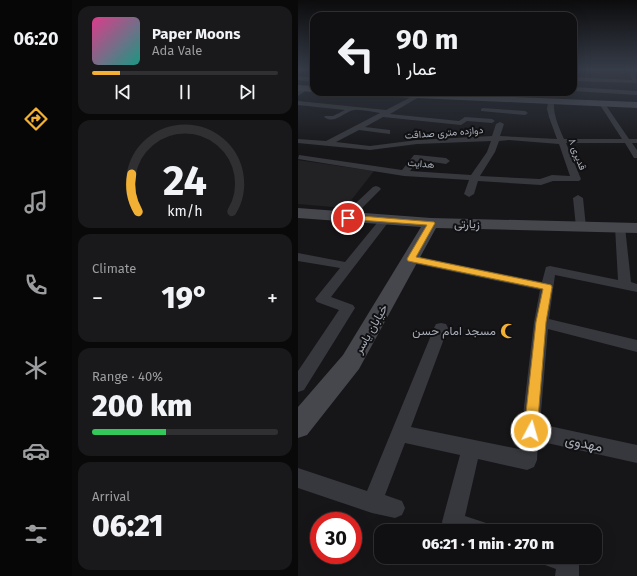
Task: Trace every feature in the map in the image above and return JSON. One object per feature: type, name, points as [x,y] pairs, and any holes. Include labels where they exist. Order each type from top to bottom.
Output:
[{"type":"main road","points":[[450,97],[504,97],[637,104]]},
{"type":"main road","points":[[504,97],[602,105],[637,104]]},
{"type":"main road","name":"زیارتی","points":[[298,213],[348,218],[431,223],[637,228]]},
{"type":"main road","name":"خیابان یاسر","points":[[298,426],[351,362],[431,223]]},
{"type":"street","points":[[299,157],[328,144],[386,113],[403,107],[416,97]]},
{"type":"street","points":[[503,112],[504,97]]},
{"type":"street","points":[[618,97],[621,102]]},
{"type":"street","name":"قدیری ۸","points":[[541,182],[552,178],[576,179],[552,117],[550,109],[551,102]]},
{"type":"street","points":[[298,103],[353,108],[436,120],[462,122],[465,119],[492,121]]},
{"type":"street","points":[[307,113],[320,105]]},
{"type":"street","points":[[602,105],[637,156]]},
{"type":"street","points":[[326,117],[334,118],[353,108]]},
{"type":"street","points":[[483,110],[525,113]]},
{"type":"street","points":[[430,129],[436,120]]},
{"type":"street","points":[[469,194],[474,178],[491,152],[500,124]]},
{"type":"street","points":[[359,128],[387,132]]},
{"type":"street","name":"دوازده متری صداقت","points":[[298,141],[355,148],[378,148],[417,142],[496,138],[562,141],[637,141]]},
{"type":"street","points":[[378,148],[395,152]]},
{"type":"street","name":"هدایت","points":[[299,157],[404,173],[541,182]]},
{"type":"street","points":[[404,173],[417,157],[446,161]]},
{"type":"street","points":[[348,218],[376,189]]},
{"type":"street","points":[[578,198],[581,227]]},
{"type":"street","points":[[298,385],[348,308],[322,299],[385,220]]},
{"type":"street","points":[[399,433],[527,460],[541,322],[550,270],[631,286],[620,227]]},
{"type":"street","points":[[298,257],[348,266]]},
{"type":"street","points":[[411,259],[547,287]]},
{"type":"street","points":[[541,322],[637,346]]},
{"type":"street","points":[[372,503],[441,328]]},
{"type":"street","name":"مهدوی","points":[[531,431],[637,454]]},
{"type":"street","points":[[459,524],[453,522],[471,449]]},
{"type":"street","points":[[298,478],[372,503],[395,508]]},
{"type":"shaded area","points":[[298,160],[374,171],[345,208],[298,204]]},
{"type":"place","name":"مسجد امام حسن","points":[[508,331]]},
{"type":"route","points":[[348,218],[431,223],[411,259],[547,287],[541,322],[531,431]]}]
